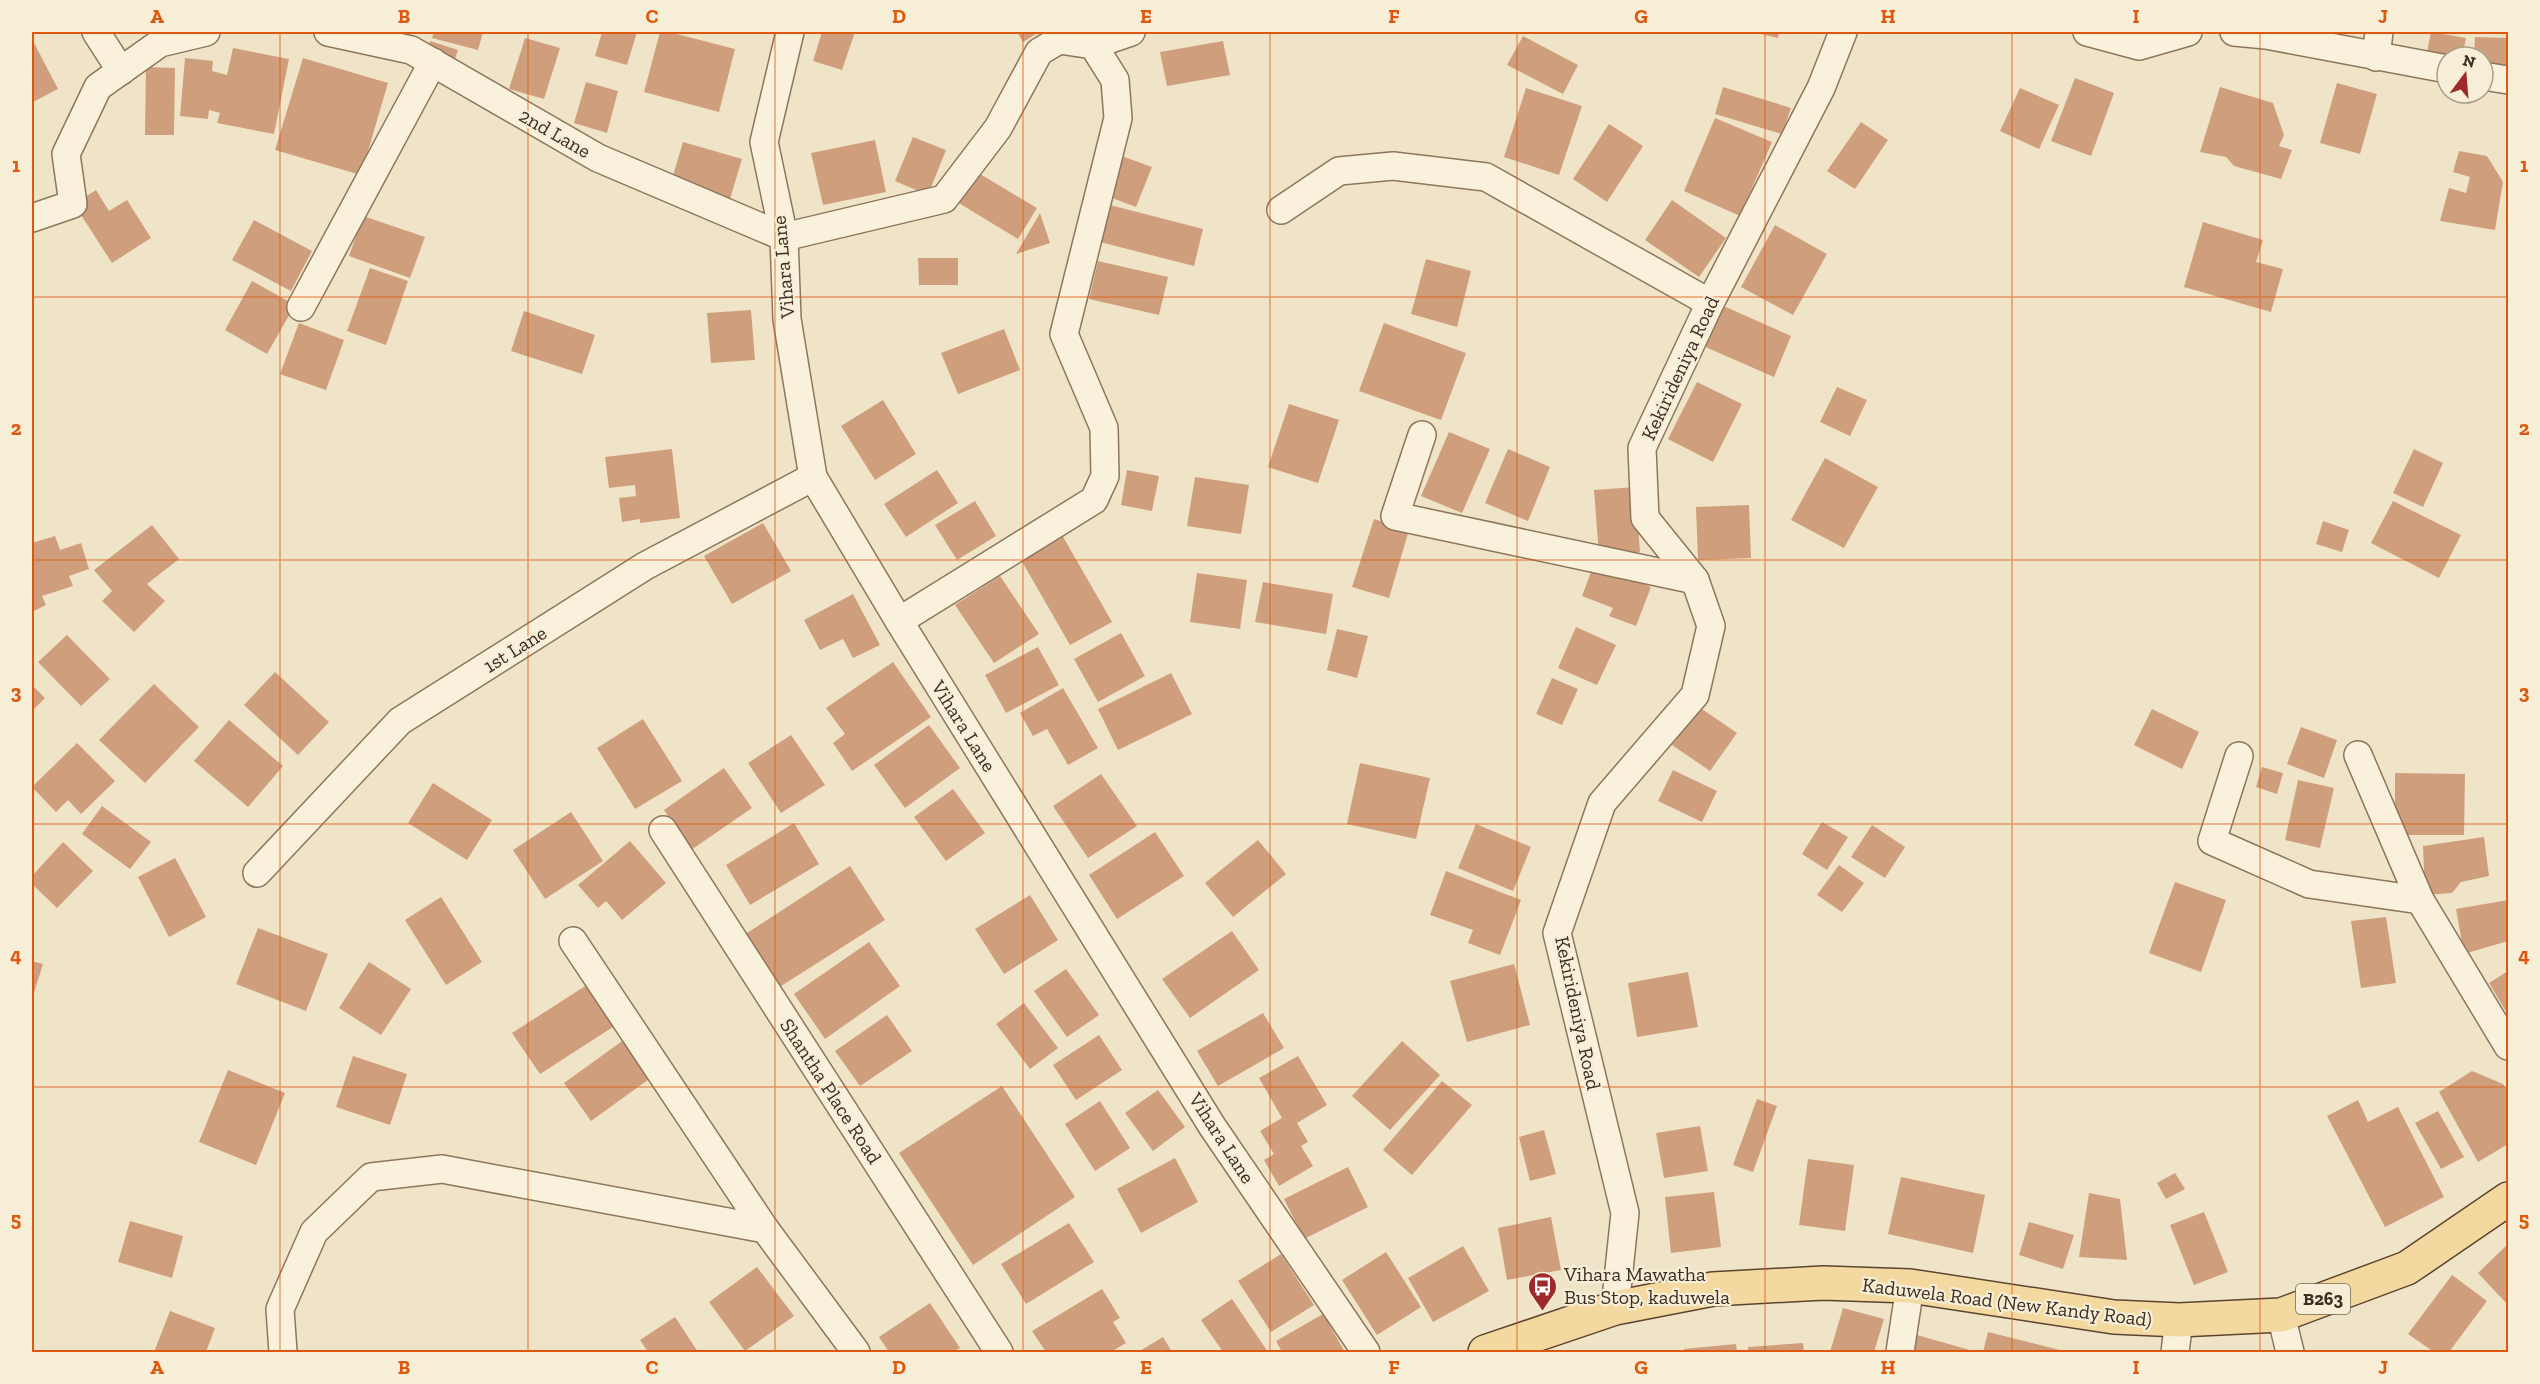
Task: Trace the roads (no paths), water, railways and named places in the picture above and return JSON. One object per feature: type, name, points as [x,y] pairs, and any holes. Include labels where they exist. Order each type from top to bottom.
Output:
[{"type":"main road","name":"Kaduwela Road (New Kandy Road)","points":[[1485,1353],[1615,1308],[1713,1289],[1823,1283],[1910,1287],[2114,1317],[2179,1320],[2281,1315],[2407,1268],[2508,1199]]},
{"type":"street","points":[[96,32],[121,71]]},
{"type":"street","points":[[32,218],[73,204],[66,154],[98,87],[160,43],[206,32]]},
{"type":"street","name":"2nd Lane","points":[[328,32],[411,50],[598,158],[784,237]]},
{"type":"street","name":"Vihara Lane","points":[[790,32],[764,142],[784,237],[787,319],[813,477],[899,621],[1212,1126],[1366,1353]]},
{"type":"street","points":[[784,237],[944,199],[998,128],[1039,52],[1059,40],[1093,45],[1131,32]]},
{"type":"street","name":"Kekirideniya Road","points":[[1615,1308],[1624,1213],[1557,933],[1602,802],[1695,695],[1711,626],[1695,580],[1645,518],[1642,448],[1710,303],[1821,88],[1843,32]]},
{"type":"street","points":[[2087,32],[2139,46],[2188,32]]},
{"type":"street","points":[[2234,32],[2378,44],[2435,65]]},
{"type":"street","points":[[899,621],[1094,501],[1105,476],[1104,428],[1064,334],[1118,118],[1114,80],[1093,45]]},
{"type":"street","points":[[301,307],[433,62]]},
{"type":"street","points":[[1281,210],[1339,171],[1394,166],[1486,177],[1710,303]]},
{"type":"street","points":[[1422,435],[1395,516],[1695,580]]},
{"type":"street","name":"1st Lane","points":[[257,873],[400,722],[645,566],[813,477]]},
{"type":"street","points":[[2358,755],[2420,900],[2508,1046]]},
{"type":"street","points":[[2239,756],[2212,841],[2309,884],[2420,900]]},
{"type":"street","name":"Shantha Place Road","points":[[663,830],[999,1353]]},
{"type":"street","points":[[573,941],[765,1229],[856,1353]]},
{"type":"street","points":[[283,1353],[280,1309],[314,1232],[371,1177],[442,1169],[765,1229]]},
{"type":"street","points":[[1900,1353],[1910,1287]]},
{"type":"street","points":[[2281,1315],[2290,1353]]},
{"type":"street","points":[[2175,1353],[2179,1320]]},
{"type":"place","name":"Vihara Mawatha Bus Stop, kaduwela","points":[[1543,1312]]}]
